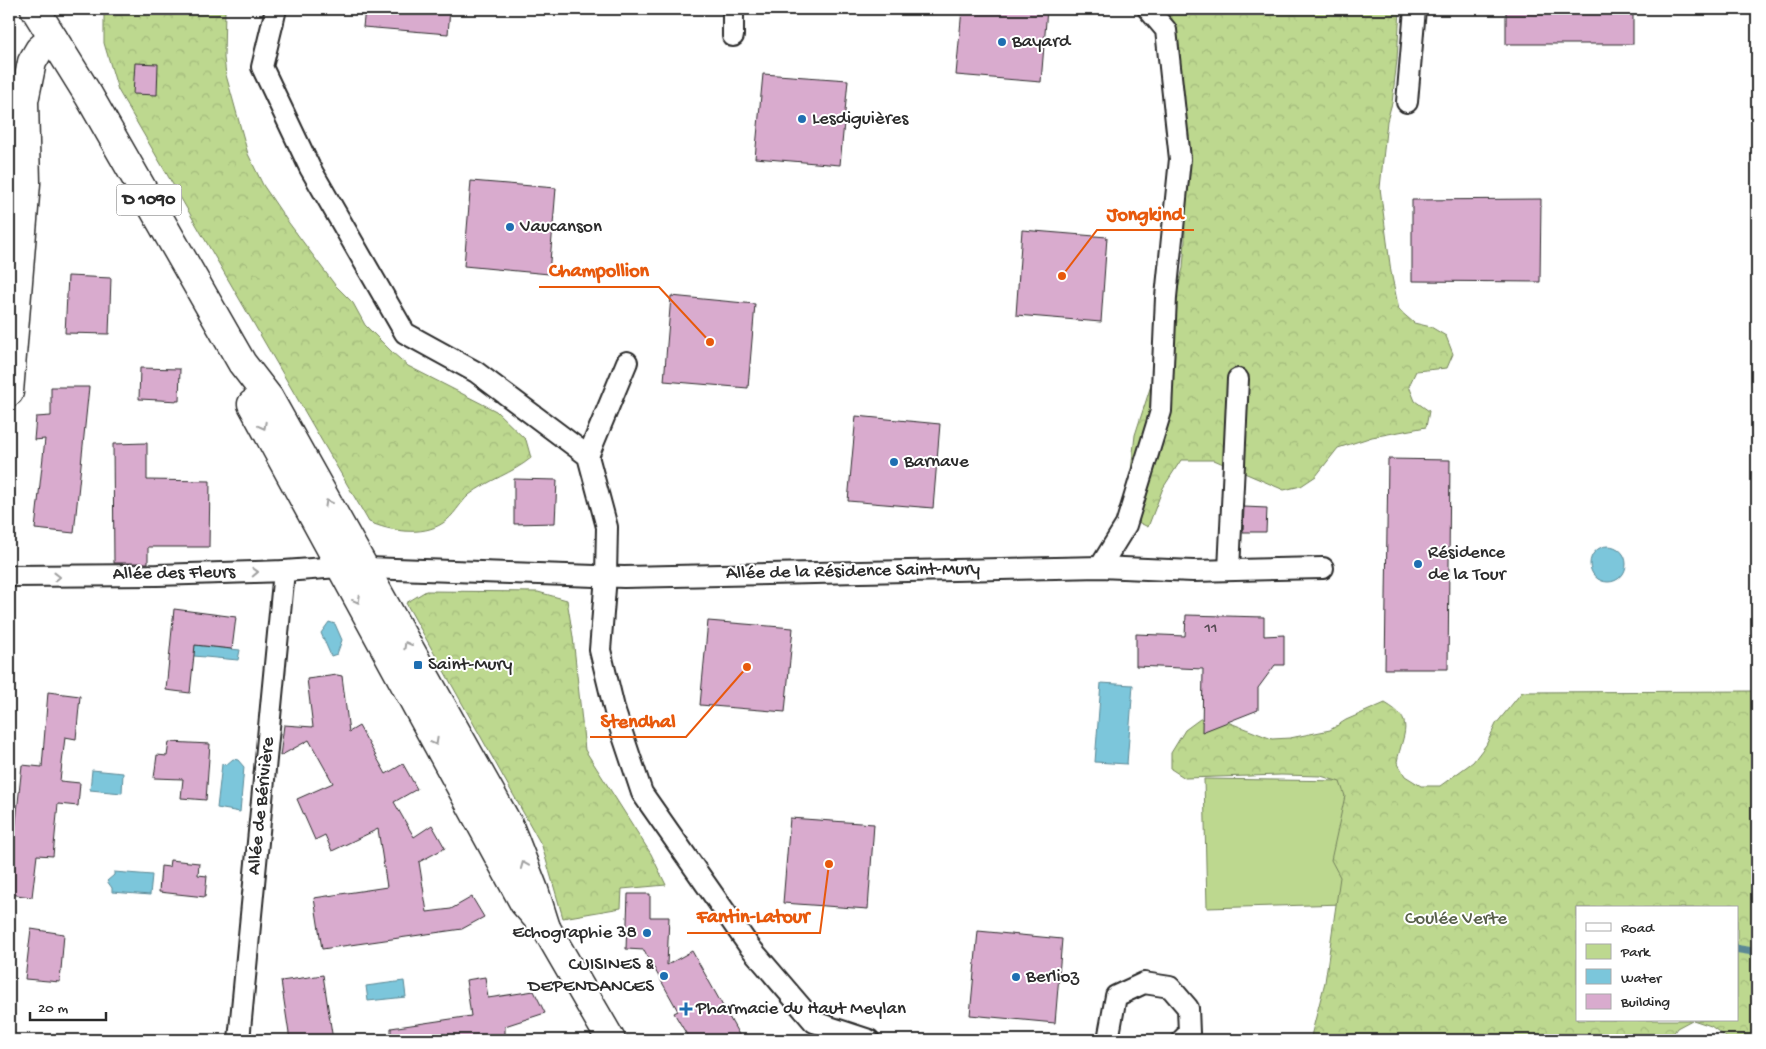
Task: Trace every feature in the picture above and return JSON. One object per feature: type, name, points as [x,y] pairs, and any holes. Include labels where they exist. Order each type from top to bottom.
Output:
[{"type":"main road","name":"D 1090","points":[[35,9],[94,105],[242,363],[252,404],[351,568],[524,903],[546,928],[611,1040]]},
{"type":"main road","points":[[9,392],[15,251],[26,183],[24,101],[32,62],[39,50],[53,38]]},
{"type":"street","points":[[276,9],[262,67],[310,168],[405,333],[476,372],[588,456]]},
{"type":"street","points":[[733,9],[733,36]]},
{"type":"street","points":[[1100,567],[1126,525],[1161,410],[1166,297],[1180,159],[1166,30],[1148,9]]},
{"type":"street","points":[[1407,102],[1415,9]]},
{"type":"street","points":[[627,362],[588,456],[607,528],[606,576],[600,650],[615,712],[642,793],[749,946],[814,1022],[869,1040]]},
{"type":"street","points":[[1229,570],[1238,379]]},
{"type":"street","name":"Allée de la Résidence Saint-Mury","points":[[351,568],[606,576],[1100,567],[1193,571],[1323,568]]},
{"type":"street","name":"Allée des Fleurs","points":[[9,576],[128,576],[284,572],[351,568]]},
{"type":"street","name":"Allée de Bérivière","points":[[239,1040],[284,572]]},
{"type":"street","points":[[1108,1040],[1116,996],[1144,983],[1170,987],[1188,1008],[1189,1033],[1182,1040]]},
{"type":"green space","points":[[104,9],[225,9],[224,58],[226,75],[248,154],[263,185],[286,219],[335,285],[353,303],[365,325],[393,353],[408,366],[496,411],[526,440],[531,458],[469,495],[450,517],[435,527],[426,530],[406,531],[386,528],[369,522],[118,90],[104,43]]},
{"type":"green space","points":[[1157,9],[1400,9],[1397,60],[1392,103],[1387,121],[1380,188],[1391,272],[1399,310],[1414,323],[1431,327],[1446,336],[1453,354],[1447,368],[1416,371],[1409,386],[1415,401],[1429,411],[1426,427],[1372,437],[1338,448],[1316,476],[1301,486],[1284,490],[1214,460],[1181,460],[1163,488],[1148,527],[1126,516],[1135,435],[1164,345],[1183,268],[1185,241],[1184,206]]},
{"type":"green space","points":[[426,591],[538,592],[567,600],[573,637],[585,750],[651,854],[666,885],[622,889],[621,908],[563,918],[542,846],[406,603]]},
{"type":"green space","name":"Coulée Verte","points":[[1757,691],[1757,1040],[1730,1040],[1711,1026],[1699,1022],[1738,1022],[1738,906],[1576,906],[1576,1022],[1688,1022],[1677,1028],[1669,1040],[1310,1040],[1325,982],[1340,877],[1331,860],[1345,796],[1340,782],[1321,776],[1281,775],[1185,778],[1171,769],[1171,753],[1185,730],[1200,719],[1217,718],[1272,739],[1290,738],[1330,730],[1346,720],[1385,703],[1395,709],[1404,722],[1404,735],[1397,762],[1405,776],[1421,786],[1440,786],[1473,762],[1486,745],[1496,724],[1522,692]]},
{"type":"green space","points":[[1204,779],[1345,781],[1344,904],[1207,908]]},
{"type":"water","points":[[1608,546],[1615,547],[1621,551],[1625,557],[1625,571],[1621,577],[1615,581],[1608,582],[1601,581],[1595,577],[1591,571],[1590,564],[1591,557],[1595,551],[1601,547]]},
{"type":"water","points":[[329,622],[335,624],[342,640],[337,654],[331,656],[321,633]]},
{"type":"water","points":[[184,644],[240,650],[238,660],[183,655]]},
{"type":"water","points":[[1101,683],[1133,685],[1127,764],[1095,762]]},
{"type":"water","points":[[233,759],[238,760],[244,767],[240,812],[217,808],[222,764],[226,765]]},
{"type":"water","points":[[92,770],[123,773],[122,793],[90,790]]},
{"type":"water","points":[[114,872],[152,875],[150,895],[112,892],[112,888],[107,881],[114,875]]},
{"type":"water","points":[[404,981],[406,997],[368,1001],[366,986]]},
{"type":"building","points":[[365,9],[450,9],[448,34],[363,27]]},
{"type":"building","name":"Bayard","points":[[962,9],[1047,9],[1041,82],[956,75]]},
{"type":"building","points":[[1506,9],[1633,9],[1633,44],[1506,44]]},
{"type":"building","points":[[135,63],[158,64],[157,95],[133,94]]},
{"type":"building","name":"Lesdiguières","points":[[763,74],[848,80],[840,165],[755,158]]},
{"type":"building","name":"Vaucanson","points":[[471,181],[556,188],[549,274],[464,266]]},
{"type":"building","points":[[1541,199],[1540,282],[1412,281],[1412,200]]},
{"type":"building","points":[[1022,230],[1107,237],[1101,322],[1016,315]]},
{"type":"building","points":[[68,276],[111,278],[109,334],[65,333]]},
{"type":"building","points":[[671,296],[755,304],[748,388],[664,381]]},
{"type":"building","points":[[140,368],[180,369],[179,401],[139,399]]},
{"type":"building","points":[[51,387],[89,387],[74,533],[35,529],[45,439],[34,440],[36,417],[51,416]]},
{"type":"building","name":"Barnave","points":[[856,416],[940,424],[933,508],[848,501]]},
{"type":"building","points":[[147,443],[147,480],[210,481],[209,547],[148,547],[148,563],[114,563],[113,444]]},
{"type":"building","name":"Résidence de la Tour","points":[[1388,459],[1450,460],[1448,669],[1385,669]]},
{"type":"building","points":[[514,479],[557,480],[555,523],[514,524]]},
{"type":"building","points":[[1244,507],[1267,508],[1266,532],[1243,532]]},
{"type":"building","points":[[174,609],[236,617],[232,649],[195,645],[190,693],[166,690]]},
{"type":"building","points":[[1186,615],[1264,617],[1264,636],[1284,635],[1284,665],[1275,665],[1258,688],[1258,710],[1202,732],[1203,669],[1136,666],[1136,634],[1185,636]]},
{"type":"building","points":[[708,621],[793,628],[785,712],[700,705]]},
{"type":"building","points":[[342,676],[349,732],[359,726],[386,774],[403,764],[417,789],[394,802],[414,837],[432,825],[445,848],[419,862],[427,912],[451,909],[472,897],[484,917],[462,929],[322,949],[314,898],[387,887],[378,829],[332,851],[325,835],[315,840],[297,799],[333,783],[309,740],[280,756],[284,725],[313,727],[307,679]]},
{"type":"building","points":[[48,692],[80,696],[76,739],[65,737],[60,781],[80,783],[78,806],[58,804],[53,856],[37,855],[32,897],[9,894],[9,850],[13,850],[22,765],[42,767]]},
{"type":"building","points":[[169,742],[210,744],[206,800],[181,798],[183,779],[154,778],[157,755],[167,756]]},
{"type":"building","points":[[790,818],[874,824],[868,909],[783,903]]},
{"type":"building","points":[[170,860],[199,863],[198,875],[207,876],[205,897],[159,892],[161,866],[169,867]]},
{"type":"building","points":[[628,894],[650,894],[650,917],[669,917],[667,965],[692,951],[742,1040],[690,1040],[674,1013],[678,1011],[644,950],[626,949]]},
{"type":"building","points":[[31,929],[64,934],[60,982],[25,979]]},
{"type":"building","name":"Berlioz","points":[[978,931],[1062,939],[1055,1023],[970,1015]]},
{"type":"building","points":[[323,975],[333,1040],[290,1040],[281,981]]},
{"type":"building","points":[[485,977],[488,998],[534,991],[545,1013],[505,1026],[505,1040],[391,1040],[391,1028],[471,1016],[466,980]]},
{"type":"waterway","points":[[1738,949],[1757,952]]},
{"type":"place","name":"Bayard","points":[[1002,42]]},
{"type":"place","name":"Lesdiguières","points":[[802,119]]},
{"type":"place","name":"Vaucanson","points":[[510,227]]},
{"type":"place","name":"Jongkind","points":[[1062,276]]},
{"type":"place","name":"Champollion","points":[[710,342]]},
{"type":"place","name":"Barnave","points":[[894,462]]},
{"type":"place","name":"Résidence de la Tour","points":[[1418,564]]},
{"type":"place","name":"Saint-Mury","points":[[418,665]]},
{"type":"place","name":"Stendhal","points":[[747,667]]},
{"type":"place","name":"Fantin-Latour","points":[[829,864]]},
{"type":"place","name":"Echographie 38","points":[[647,933]]},
{"type":"place","name":"CUISINES & DEPENDANCES","points":[[664,976]]},
{"type":"place","name":"Berlioz","points":[[1016,977]]},
{"type":"place","name":"Pharmacie du Haut Meylan","points":[[686,1009]]}]
